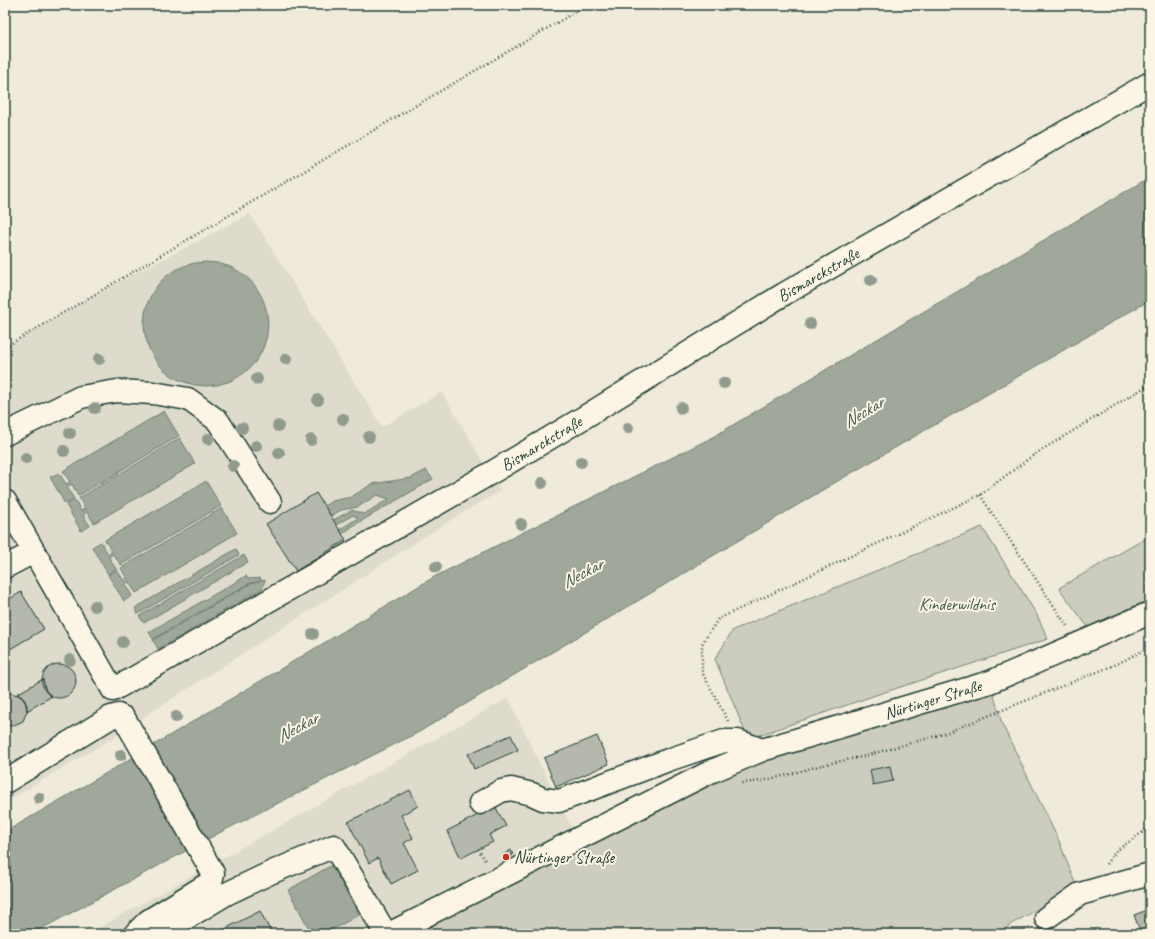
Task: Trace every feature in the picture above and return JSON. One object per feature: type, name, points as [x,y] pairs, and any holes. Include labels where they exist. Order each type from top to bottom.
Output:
[{"type":"street","name":"Bismarckstraße","points":[[113,690],[491,473],[584,418],[784,294],[1150,83]]},
{"type":"street","points":[[5,434],[81,397],[117,391],[153,393],[188,399],[218,421],[270,502]]},
{"type":"street","points":[[5,500],[113,690],[113,698],[5,766]]},
{"type":"street","points":[[5,567],[34,552]]},
{"type":"street","name":"Nürtinger Straße","points":[[389,934],[710,772],[762,750],[990,682],[1079,645],[1150,613]]},
{"type":"street","points":[[5,782],[111,717],[118,715],[124,718],[213,873],[211,882],[148,921],[135,934]]},
{"type":"street","points":[[480,803],[501,791],[511,789],[532,794],[543,799],[559,801],[712,744],[724,741],[738,741],[762,750]]},
{"type":"street","points":[[160,934],[226,894],[270,873],[334,846],[386,934]]},
{"type":"street","points":[[1046,918],[1080,894],[1150,874]]},
{"type":"path","points":[[5,347],[587,5]]},
{"type":"path","points":[[738,741],[702,672],[702,644],[718,619],[980,495],[1035,454],[1150,384]]},
{"type":"path","points":[[980,495],[1079,645]]},
{"type":"path","points":[[740,783],[761,781],[822,765],[861,757],[943,734],[1109,667],[1150,647]]},
{"type":"path","points":[[1101,870],[1116,852],[1150,828]]},
{"type":"shaded area","points":[[250,214],[382,427],[442,392],[500,491],[457,516],[133,724],[123,732],[5,802],[5,347],[93,295]]},
{"type":"shaded area","points":[[508,698],[577,839],[389,934],[88,934]]},
{"type":"green space","name":"Kinderwildnis","points":[[982,527],[1037,615],[1048,639],[876,695],[748,739],[715,659],[733,630]]},
{"type":"green space","points":[[1150,536],[1150,599],[1088,627],[1059,588]]},
{"type":"green space","points":[[990,682],[1002,724],[1059,841],[1077,888],[1013,923],[999,934],[389,934],[710,772]]},
{"type":"water","name":"Neckar","points":[[1150,177],[1150,300],[836,482],[419,732],[221,832],[32,934],[5,934],[5,832],[132,758],[434,577],[711,438]]},
{"type":"water","points":[[206,262],[230,267],[250,280],[263,300],[268,324],[263,348],[250,368],[230,381],[206,386],[182,381],[162,368],[149,348],[144,324],[149,300],[162,280],[182,267]]},
{"type":"water","points":[[164,411],[179,436],[78,496],[72,484],[67,487],[74,499],[65,504],[50,477],[59,473],[66,484],[70,482],[63,471]]},
{"type":"water","points":[[180,438],[195,464],[94,523],[87,512],[83,515],[90,526],[81,531],[66,505],[75,500],[81,511],[85,509],[79,498]]},
{"type":"water","points":[[426,470],[433,479],[342,534],[339,530],[358,518],[353,515],[336,525],[333,520],[352,510],[364,514],[389,499],[377,495],[358,507],[341,510],[331,516],[324,506],[332,501],[351,497],[372,484],[411,478]]},
{"type":"water","points":[[206,481],[221,506],[121,565],[113,554],[109,557],[116,569],[108,574],[92,547],[101,542],[108,554],[112,552],[105,540]]},
{"type":"water","points":[[222,508],[237,533],[136,593],[129,582],[125,584],[132,596],[124,601],[108,575],[117,570],[124,581],[127,579],[121,568]]},
{"type":"water","points":[[236,549],[239,555],[138,614],[135,608]]},
{"type":"water","points":[[244,555],[248,562],[144,623],[139,616]]},
{"type":"water","points":[[246,576],[248,579],[260,578],[262,581],[250,583],[153,639],[149,632]]},
{"type":"water","points":[[265,580],[262,589],[158,649],[153,640],[250,584]]},
{"type":"water","points":[[332,865],[359,915],[324,934],[312,934],[288,890]]},
{"type":"building","points":[[316,493],[346,540],[296,571],[266,524]]},
{"type":"building","points":[[21,592],[44,629],[5,652],[5,602]]},
{"type":"building","points":[[56,664],[62,664],[71,669],[75,675],[75,687],[71,693],[62,698],[56,698],[47,693],[42,684],[42,678],[47,669]]},
{"type":"building","points":[[43,679],[46,691],[52,696],[27,711],[25,700],[17,694]]},
{"type":"building","points":[[11,693],[21,696],[27,705],[27,711],[23,721],[12,726],[5,725],[5,694]]},
{"type":"building","points":[[511,735],[518,750],[474,769],[468,754]]},
{"type":"building","points":[[597,736],[609,764],[556,787],[544,758]]},
{"type":"building","points":[[890,766],[893,781],[873,785],[870,770]]},
{"type":"building","points":[[410,790],[418,806],[401,815],[413,838],[404,843],[418,870],[391,884],[378,858],[369,863],[348,822]]},
{"type":"building","points":[[495,806],[506,826],[489,835],[493,842],[461,858],[447,831]]},
{"type":"building","name":"Nürtinger Straße","points":[[511,850],[513,855],[505,860],[503,855]]},
{"type":"building","points":[[1150,909],[1150,934],[1141,934],[1134,915]]},
{"type":"building","points":[[260,911],[272,934],[215,934]]},
{"type":"place","name":"Nürtinger Straße","points":[[506,857]]}]
